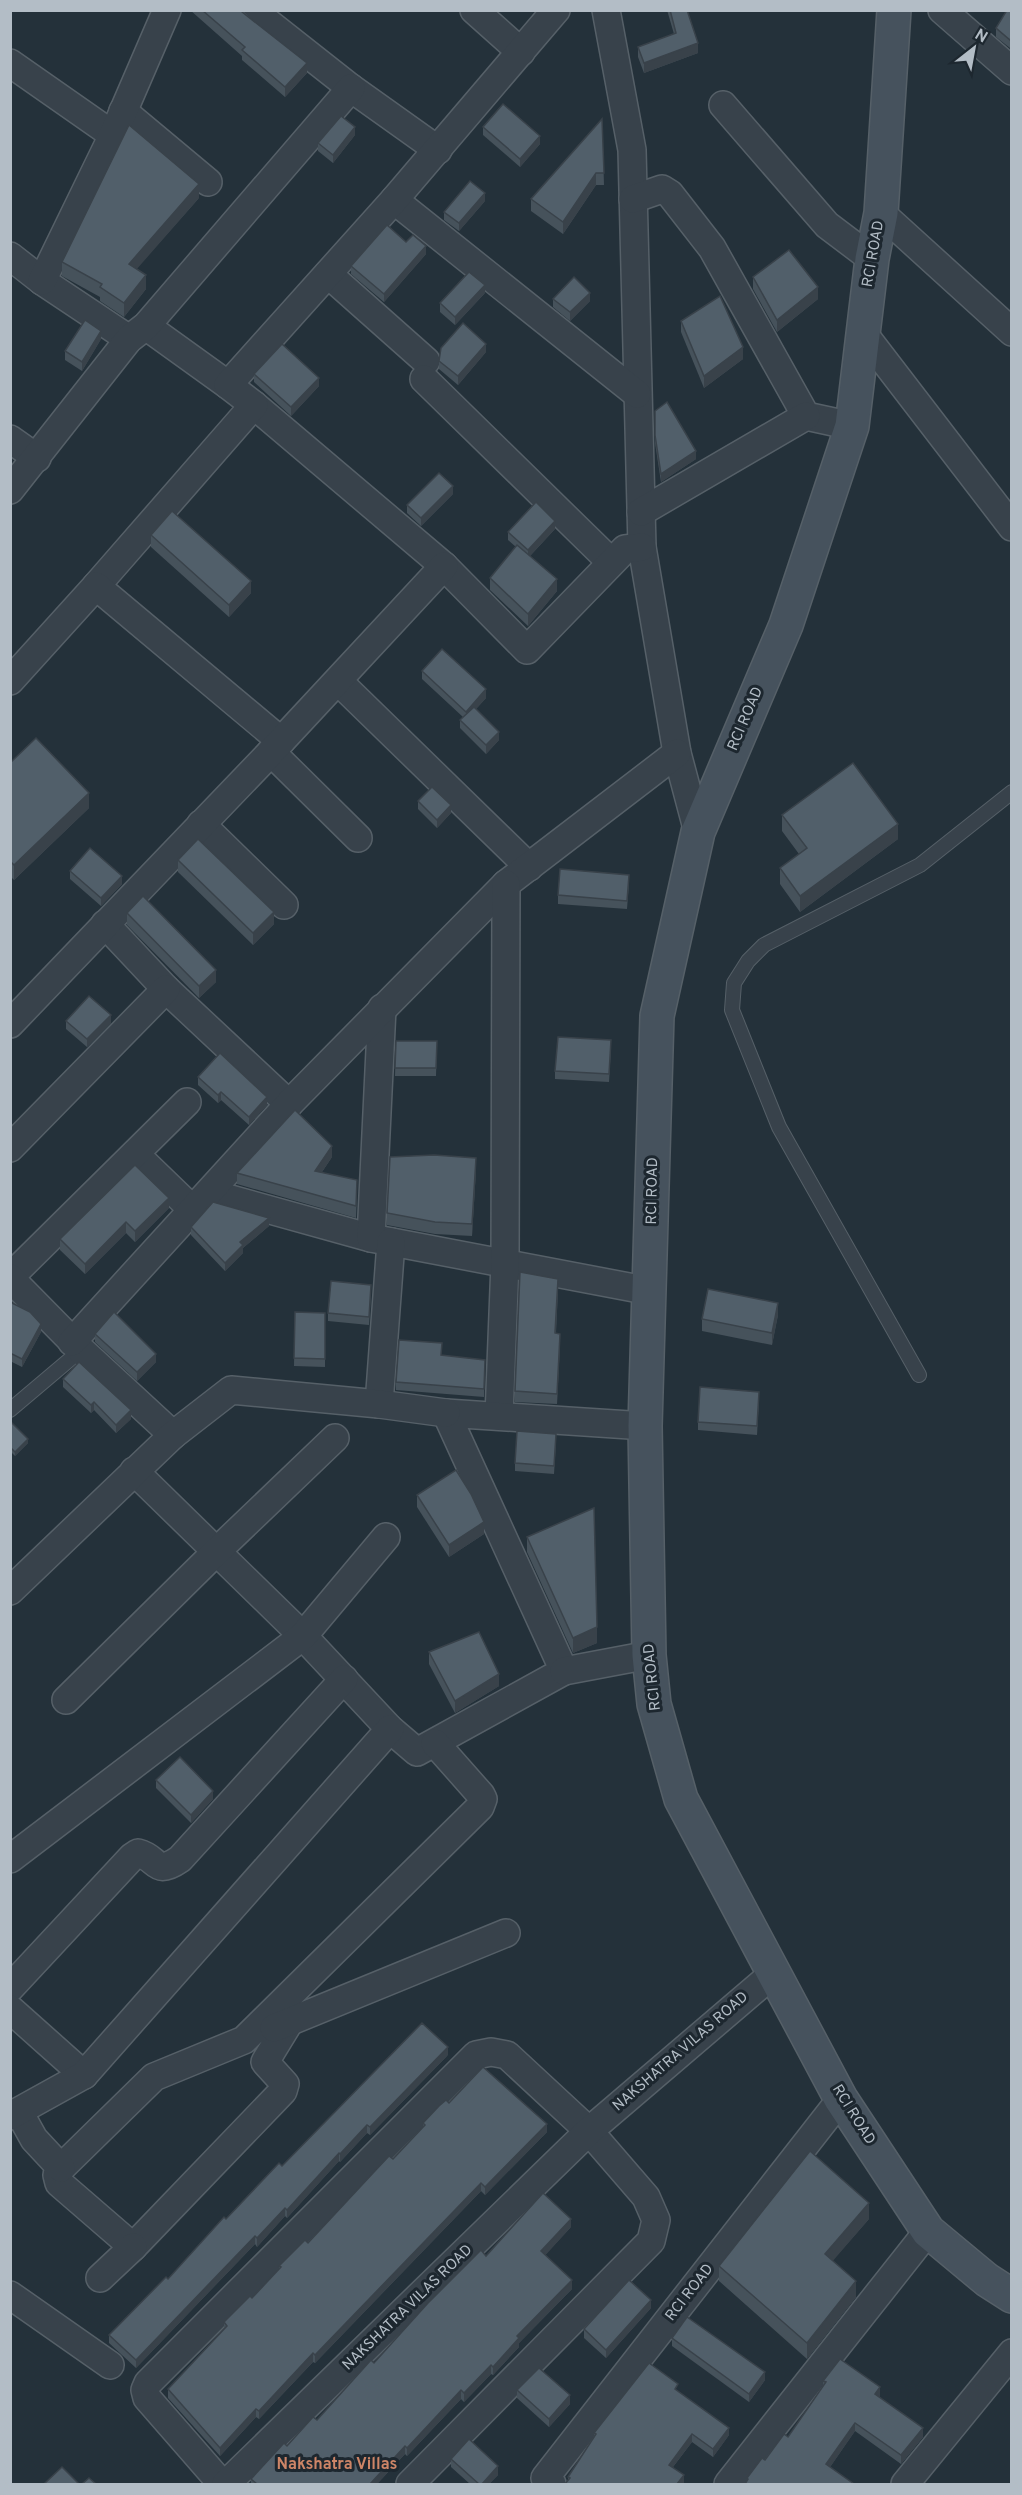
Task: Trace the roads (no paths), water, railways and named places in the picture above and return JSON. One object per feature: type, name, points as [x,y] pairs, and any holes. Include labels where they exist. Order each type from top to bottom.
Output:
[{"type":"street","points":[[42,281],[118,123],[167,10]]},
{"type":"street","points":[[252,10],[351,88],[438,150]]},
{"type":"street","points":[[474,10],[521,52]]},
{"type":"street","points":[[228,385],[438,150],[556,10]]},
{"type":"street","points":[[606,10],[632,150],[642,547],[677,753],[698,832]]},
{"type":"street","name":"RCI ROAD","points":[[894,10],[881,213],[872,259],[852,426],[786,626],[698,832],[657,1016],[645,1426],[649,1655],[654,1704],[681,1799],[841,2099],[928,2231],[987,2280],[1011,2296]]},
{"type":"street","points":[[942,10],[1011,71]]},
{"type":"street","points":[[10,63],[118,123],[208,182]]},
{"type":"street","points":[[10,490],[138,333],[351,88]]},
{"type":"street","points":[[723,105],[827,225],[872,259]]},
{"type":"street","points":[[633,199],[662,189],[670,194],[712,248],[806,416]]},
{"type":"street","points":[[394,200],[637,394]]},
{"type":"street","points":[[881,213],[1011,332]]},
{"type":"street","points":[[10,256],[42,281],[228,385],[444,566],[526,650],[625,549],[642,547]]},
{"type":"street","points":[[328,274],[425,370],[611,562]]},
{"type":"street","points":[[863,333],[1011,527]]},
{"type":"street","points":[[10,681],[254,405]]},
{"type":"street","points":[[641,512],[806,416],[852,426]]},
{"type":"street","points":[[10,438],[37,458]]},
{"type":"street","points":[[14,1013],[105,924],[276,747],[444,566]]},
{"type":"street","points":[[96,586],[276,747],[358,838]]},
{"type":"street","points":[[338,681],[529,867]]},
{"type":"street","points":[[77,1346],[289,1104],[506,884],[677,753]]},
{"type":"street","points":[[201,824],[284,904]]},
{"type":"street","points":[[499,1416],[505,1263],[506,884]]},
{"type":"street","points":[[105,924],[166,990],[289,1104]]},
{"type":"street","points":[[10,1148],[166,990]]},
{"type":"street","points":[[379,1404],[382,1008]]},
{"type":"street","points":[[172,1435],[77,1346],[10,1277],[187,1102]]},
{"type":"street","points":[[135,1154],[201,1202],[381,1240],[650,1291]]},
{"type":"street","points":[[10,1591],[172,1435],[231,1390],[379,1404],[446,1413],[645,1426]]},
{"type":"street","points":[[446,1413],[564,1671]]},
{"type":"street","points":[[66,1700],[335,1438]]},
{"type":"street","points":[[134,1471],[303,1636],[390,1729],[417,1752],[564,1671],[649,1655]]},
{"type":"street","points":[[10,1859],[303,1636],[386,1537]]},
{"type":"street","points":[[10,1988],[132,1857],[138,1853],[144,1855],[154,1865],[162,1868],[180,1859],[344,1679]]},
{"type":"street","points":[[61,2168],[15,2114],[84,2075],[390,1729]]},
{"type":"street","points":[[244,2040],[480,1807],[483,1800],[481,1795],[435,1743]]},
{"type":"street","points":[[133,2247],[59,2183],[57,2175],[61,2168],[154,2077],[506,1933]]},
{"type":"street","name":"NAKSHATRA VILAS ROAD","points":[[224,2484],[589,2131],[774,1973]]},
{"type":"street","points":[[10,2009],[84,2075]]},
{"type":"street","points":[[100,2278],[133,2247],[283,2091],[285,2084],[265,2062],[290,2021]]},
{"type":"street","points":[[224,2484],[147,2398],[145,2390],[148,2383],[476,2055],[491,2052],[507,2055],[589,2131],[646,2197],[656,2220],[651,2241],[410,2484]]},
{"type":"street","name":"RCI ROAD","points":[[552,2484],[545,2478],[841,2099]]},
{"type":"street","points":[[728,2484],[928,2231]]},
{"type":"street","points":[[10,2295],[110,2365]]},
{"type":"street","points":[[905,2484],[1011,2353]]},
{"type":"lane","points":[[919,1375],[779,1127],[732,1010],[734,983],[748,961],[764,945],[920,864],[1011,792]]},
{"type":"lane","points":[[10,1410],[77,1346]]},
{"type":"district","name":"Nakshatra Villas","points":[[337,2465]]}]
